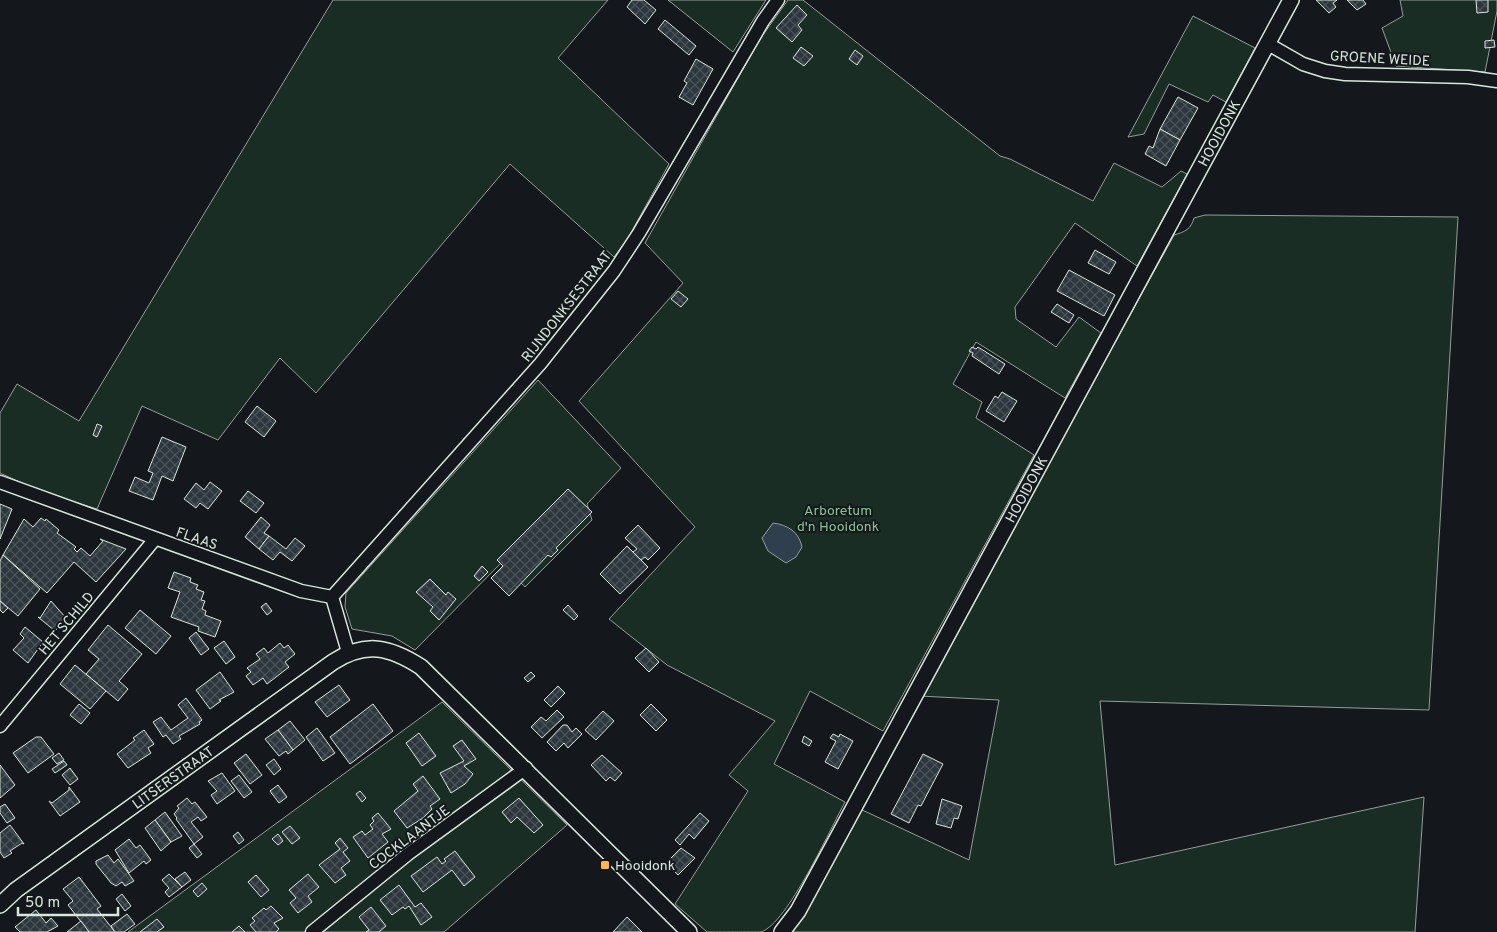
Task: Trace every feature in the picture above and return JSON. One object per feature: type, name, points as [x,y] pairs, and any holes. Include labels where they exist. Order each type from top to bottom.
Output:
[{"type":"street","name":"RIJNDONKSESTRAAT","points":[[332,597],[540,364],[614,271],[639,233],[763,21],[778,0]]},
{"type":"street","name":"HOOIDONK","points":[[782,932],[798,911],[1291,0]]},
{"type":"street","name":"GROENE WEIDE","points":[[1268,44],[1303,64],[1325,71],[1345,74],[1468,77],[1497,81]]},
{"type":"street","name":"FLAAS","points":[[0,482],[301,591],[332,597]]},
{"type":"street","name":"HET SCHILD","points":[[0,726],[155,539]]},
{"type":"street","points":[[332,597],[348,652],[367,648],[384,649],[404,656],[421,667],[526,768],[689,932]]},
{"type":"street","name":"LITSERSTRAAT","points":[[0,905],[24,885],[348,652]]},
{"type":"street","name":"COCKLAANTJE","points":[[312,932],[408,854],[526,768]]},
{"type":"green space","points":[[333,0],[608,0],[558,58],[669,164],[628,238],[614,257],[510,164],[316,393],[280,358],[218,440],[142,406],[97,509],[37,490],[0,473],[0,413],[17,384],[79,421]]},
{"type":"green space","points":[[668,0],[766,0],[733,52]]},
{"type":"green space","name":"Arboretum d'n Hooidonk","points":[[788,0],[803,0],[1000,156],[1010,159],[1093,201],[1114,163],[1162,187],[1181,171],[1187,174],[1137,266],[1075,223],[1015,307],[1016,319],[1056,347],[1079,317],[1101,333],[1065,398],[976,342],[953,384],[982,402],[976,418],[1034,455],[883,731],[810,691],[774,764],[845,802],[808,874],[783,912],[772,925],[761,932],[707,932],[675,904],[748,791],[729,775],[775,721],[667,665],[609,619],[695,527],[579,401],[683,283],[645,243],[760,39]]},
{"type":"green space","points":[[1400,0],[1497,0],[1497,11],[1485,72],[1396,66],[1382,28],[1403,16]]},
{"type":"green space","points":[[1193,16],[1255,48],[1226,102],[1213,95],[1208,102],[1169,84],[1144,134],[1128,137]]},
{"type":"green space","points":[[1205,215],[1458,217],[1429,710],[1100,701],[1115,865],[1424,797],[1415,932],[793,932],[858,808],[969,860],[999,700],[919,696],[1174,235],[1187,230],[1194,218]]},
{"type":"green space","points":[[538,380],[621,468],[587,504],[592,520],[525,587],[502,562],[415,650],[392,636],[352,629],[345,607],[346,593]]},
{"type":"green space","points":[[442,702],[567,825],[444,932],[128,932]]},
{"type":"water","points":[[773,523],[783,525],[792,530],[801,542],[802,547],[796,557],[786,563],[768,551],[762,538]]},
{"type":"building","points":[[632,0],[644,0],[656,10],[645,24],[627,7]]},
{"type":"building","points":[[1316,0],[1337,0],[1333,3],[1336,7],[1329,13]]},
{"type":"building","points":[[1347,0],[1363,0],[1366,4],[1357,10]]},
{"type":"building","points":[[1476,0],[1488,0],[1488,12],[1477,13]]},
{"type":"building","points":[[797,5],[807,15],[798,25],[802,30],[792,42],[776,28]]},
{"type":"building","points":[[665,20],[696,46],[689,55],[658,29]]},
{"type":"building","points":[[1494,40],[1495,47],[1485,48],[1485,41]]},
{"type":"building","points":[[801,47],[813,56],[804,66],[793,58]]},
{"type":"building","points":[[855,50],[863,56],[857,65],[849,59]]},
{"type":"building","points":[[696,59],[713,69],[693,105],[679,97],[687,83],[684,81]]},
{"type":"building","points":[[1178,97],[1198,108],[1180,140],[1160,129]]},
{"type":"building","points":[[1160,129],[1180,140],[1166,166],[1145,154],[1149,146],[1153,148]]},
{"type":"building","points":[[1095,250],[1116,262],[1109,274],[1088,263]]},
{"type":"building","points":[[1069,270],[1115,295],[1104,316],[1057,291]]},
{"type":"building","points":[[678,291],[688,299],[681,307],[671,299]]},
{"type":"building","points":[[1057,304],[1074,315],[1069,323],[1051,312]]},
{"type":"building","points":[[972,347],[976,349],[978,347],[1005,364],[999,374],[972,356],[973,353],[969,351]]},
{"type":"building","points":[[1002,392],[1017,401],[1004,422],[986,411],[995,396],[998,398]]},
{"type":"building","points":[[257,406],[276,421],[264,437],[245,422]]},
{"type":"building","points":[[97,424],[102,426],[97,437],[93,435]]},
{"type":"building","points":[[162,437],[186,447],[173,481],[162,476],[153,500],[129,491],[135,477],[149,483],[153,473],[148,471]]},
{"type":"building","points":[[210,482],[222,491],[208,509],[200,503],[196,508],[184,499],[196,483],[204,490]]},
{"type":"building","points":[[568,489],[592,512],[556,548],[558,550],[551,557],[548,555],[509,596],[491,578],[503,566],[497,560]]},
{"type":"building","points":[[248,491],[264,503],[256,513],[240,501]]},
{"type":"building","points":[[0,504],[12,509],[0,539]]},
{"type":"building","points":[[261,517],[270,525],[264,533],[269,536],[259,549],[245,537]]},
{"type":"building","points":[[41,518],[45,521],[46,519],[59,530],[57,533],[76,547],[74,549],[77,552],[81,548],[90,556],[103,541],[100,539],[126,549],[96,582],[74,562],[47,593],[3,555],[24,519],[33,527]]},
{"type":"building","points":[[638,525],[660,548],[648,560],[645,557],[641,560],[633,552],[637,549],[625,538]]},
{"type":"building","points":[[269,536],[286,549],[295,538],[305,546],[292,561],[280,552],[273,560],[259,549]]},
{"type":"building","points":[[627,546],[648,567],[620,594],[600,574]]},
{"type":"building","points":[[3,555],[40,589],[18,616],[0,601],[0,561]]},
{"type":"building","points":[[482,566],[488,572],[479,581],[474,576]]},
{"type":"building","points":[[174,572],[191,578],[190,582],[198,585],[196,589],[204,592],[201,600],[205,601],[202,609],[206,611],[205,615],[221,621],[215,637],[198,631],[199,627],[171,617],[180,592],[168,588]]},
{"type":"building","points":[[430,579],[446,595],[448,592],[456,599],[439,620],[430,611],[433,607],[416,592]]},
{"type":"building","points":[[0,601],[8,608],[3,613],[0,610]]},
{"type":"building","points":[[51,601],[66,618],[55,631],[38,617],[40,618]]},
{"type":"building","points":[[266,603],[272,611],[267,615],[261,607]]},
{"type":"building","points":[[568,605],[578,616],[574,620],[563,610]]},
{"type":"building","points":[[140,610],[171,636],[156,654],[125,628]]},
{"type":"building","points":[[108,625],[142,654],[119,681],[128,689],[118,701],[86,674],[99,659],[88,650]]},
{"type":"building","points":[[25,627],[43,642],[28,663],[13,650],[24,638],[20,634]]},
{"type":"building","points":[[196,632],[209,649],[201,655],[189,638]]},
{"type":"building","points":[[224,641],[235,657],[226,664],[214,648]]},
{"type":"building","points":[[280,643],[284,648],[288,645],[295,654],[285,662],[289,667],[267,684],[263,678],[253,685],[246,676],[251,672],[247,668],[260,659],[256,654],[264,648],[268,653]]},
{"type":"building","points":[[646,648],[659,662],[649,672],[635,658]]},
{"type":"building","points":[[75,665],[106,691],[90,709],[60,684]]},
{"type":"building","points":[[220,672],[234,692],[219,700],[221,701],[210,709],[196,690]]},
{"type":"building","points":[[531,672],[535,676],[528,682],[524,678]]},
{"type":"building","points":[[339,685],[350,700],[327,717],[315,702]]},
{"type":"building","points":[[558,686],[565,693],[551,707],[544,700]]},
{"type":"building","points":[[186,698],[202,720],[199,722],[200,724],[179,736],[181,739],[173,744],[166,735],[163,737],[153,722],[161,717],[171,730],[188,718],[178,705]]},
{"type":"building","points":[[79,704],[90,713],[81,724],[70,715]]},
{"type":"building","points":[[373,704],[393,731],[350,764],[330,737]]},
{"type":"building","points":[[651,704],[667,720],[656,731],[640,715]]},
{"type":"building","points":[[557,710],[564,717],[542,738],[531,727],[541,717],[546,721]]},
{"type":"building","points":[[603,711],[614,721],[596,740],[585,730]]},
{"type":"building","points":[[290,721],[305,740],[293,750],[278,730]]},
{"type":"building","points":[[563,725],[567,725],[572,732],[576,728],[582,734],[568,748],[564,743],[556,751],[547,742]]},
{"type":"building","points":[[317,728],[335,753],[323,761],[306,737]]},
{"type":"building","points":[[144,730],[154,744],[148,748],[151,753],[128,768],[117,754]]},
{"type":"building","points":[[278,730],[293,750],[288,754],[286,751],[279,756],[265,739]]},
{"type":"building","points":[[419,733],[436,756],[422,766],[406,743]]},
{"type":"building","points":[[833,734],[839,737],[840,734],[853,741],[838,769],[825,762],[836,741],[830,738]]},
{"type":"building","points":[[804,736],[812,741],[809,746],[802,742]]},
{"type":"building","points":[[36,737],[41,737],[54,754],[28,773],[13,753]]},
{"type":"building","points":[[462,740],[476,759],[464,766],[473,774],[465,784],[451,793],[440,773],[464,761],[453,746]]},
{"type":"building","points":[[59,753],[64,760],[57,764],[52,758]]},
{"type":"building","points":[[246,754],[262,775],[250,784],[234,763]]},
{"type":"building","points":[[923,754],[943,764],[921,806],[918,805],[909,823],[891,814]]},
{"type":"building","points":[[602,755],[622,773],[615,781],[610,777],[606,781],[591,765]]},
{"type":"building","points":[[274,759],[281,769],[274,775],[266,765]]},
{"type":"building","points":[[64,761],[67,765],[55,773],[52,769]]},
{"type":"building","points":[[0,765],[15,785],[0,798]]},
{"type":"building","points":[[70,768],[78,779],[70,785],[62,775]]},
{"type":"building","points":[[222,773],[235,791],[217,804],[211,795],[217,791],[208,781]]},
{"type":"building","points":[[239,775],[252,792],[244,798],[231,781]]},
{"type":"building","points":[[423,776],[440,799],[430,806],[432,809],[423,818],[407,828],[394,811],[418,791],[413,784]]},
{"type":"building","points":[[278,785],[287,797],[279,803],[270,791]]},
{"type":"building","points":[[69,787],[80,802],[60,816],[49,801],[52,803],[69,790]]},
{"type":"building","points":[[360,791],[366,798],[362,802],[356,794]]},
{"type":"building","points":[[187,798],[192,804],[195,802],[207,817],[201,821],[198,817],[191,822],[203,837],[194,844],[174,814],[179,808],[177,806]]},
{"type":"building","points":[[519,798],[543,825],[534,833],[517,817],[511,823],[502,812]]},
{"type":"building","points":[[942,799],[962,806],[958,819],[954,818],[951,828],[936,824]]},
{"type":"building","points":[[5,804],[15,818],[7,823],[0,813],[0,807]]},
{"type":"building","points":[[165,812],[182,836],[171,842],[155,820]]},
{"type":"building","points":[[378,813],[391,829],[382,834],[388,842],[368,858],[353,837],[362,831],[365,835],[373,829],[370,825],[374,821],[372,818]]},
{"type":"building","points":[[700,813],[709,821],[694,839],[689,834],[680,845],[675,840]]},
{"type":"building","points":[[155,820],[171,842],[161,851],[145,828]]},
{"type":"building","points":[[10,825],[24,844],[22,843],[10,851],[12,853],[4,858],[0,852],[0,833]]},
{"type":"building","points":[[290,826],[300,838],[292,844],[282,832]]},
{"type":"building","points":[[238,832],[244,840],[239,844],[233,836]]},
{"type":"building","points":[[278,834],[283,841],[278,845],[272,839]]},
{"type":"building","points":[[340,838],[348,848],[343,852],[350,861],[341,868],[346,875],[335,883],[319,865],[340,849],[335,843]]},
{"type":"building","points":[[129,839],[136,848],[140,845],[151,860],[146,864],[144,861],[129,873],[115,850]]},
{"type":"building","points":[[194,844],[202,854],[197,858],[189,848]]},
{"type":"building","points":[[681,848],[695,858],[678,875],[666,863]]},
{"type":"building","points":[[455,851],[475,877],[464,886],[452,870],[423,892],[411,876],[437,857],[442,864],[446,861],[444,859]]},
{"type":"building","points":[[108,855],[114,863],[118,859],[134,881],[125,886],[122,882],[116,886],[111,883],[96,864],[96,861]]},
{"type":"building","points":[[185,872],[191,880],[182,887],[175,879]]},
{"type":"building","points":[[169,874],[182,887],[169,897],[165,892],[169,888],[162,880]]},
{"type":"building","points":[[308,874],[319,887],[308,896],[312,902],[298,913],[290,903],[296,898],[289,890]]},
{"type":"building","points":[[256,875],[269,890],[261,897],[248,882]]},
{"type":"building","points":[[79,877],[101,906],[97,909],[115,932],[89,932],[68,905],[73,901],[63,889]]},
{"type":"building","points":[[202,883],[207,889],[198,897],[193,891]]},
{"type":"building","points":[[399,885],[415,907],[421,903],[432,917],[421,925],[409,906],[405,909],[403,907],[392,915],[380,900]]},
{"type":"building","points":[[122,894],[131,906],[125,911],[116,899]]},
{"type":"building","points":[[271,906],[283,918],[274,923],[279,929],[276,932],[256,932],[250,925],[255,921],[252,918],[264,908],[266,910]]},
{"type":"building","points":[[371,907],[386,926],[379,932],[366,932],[369,930],[359,917]]},
{"type":"building","points":[[36,910],[46,923],[51,918],[58,926],[47,932],[20,932],[15,927]]},
{"type":"building","points":[[127,914],[135,924],[124,932],[115,932],[111,926]]},
{"type":"building","points":[[627,917],[642,932],[613,932]]},
{"type":"building","points":[[157,919],[164,927],[157,932],[140,932]]},
{"type":"building","points":[[81,921],[89,932],[67,932]]},
{"type":"building","points":[[239,926],[245,932],[232,932]]},
{"type":"place","name":"Hooidonk","points":[[605,865]]}]
